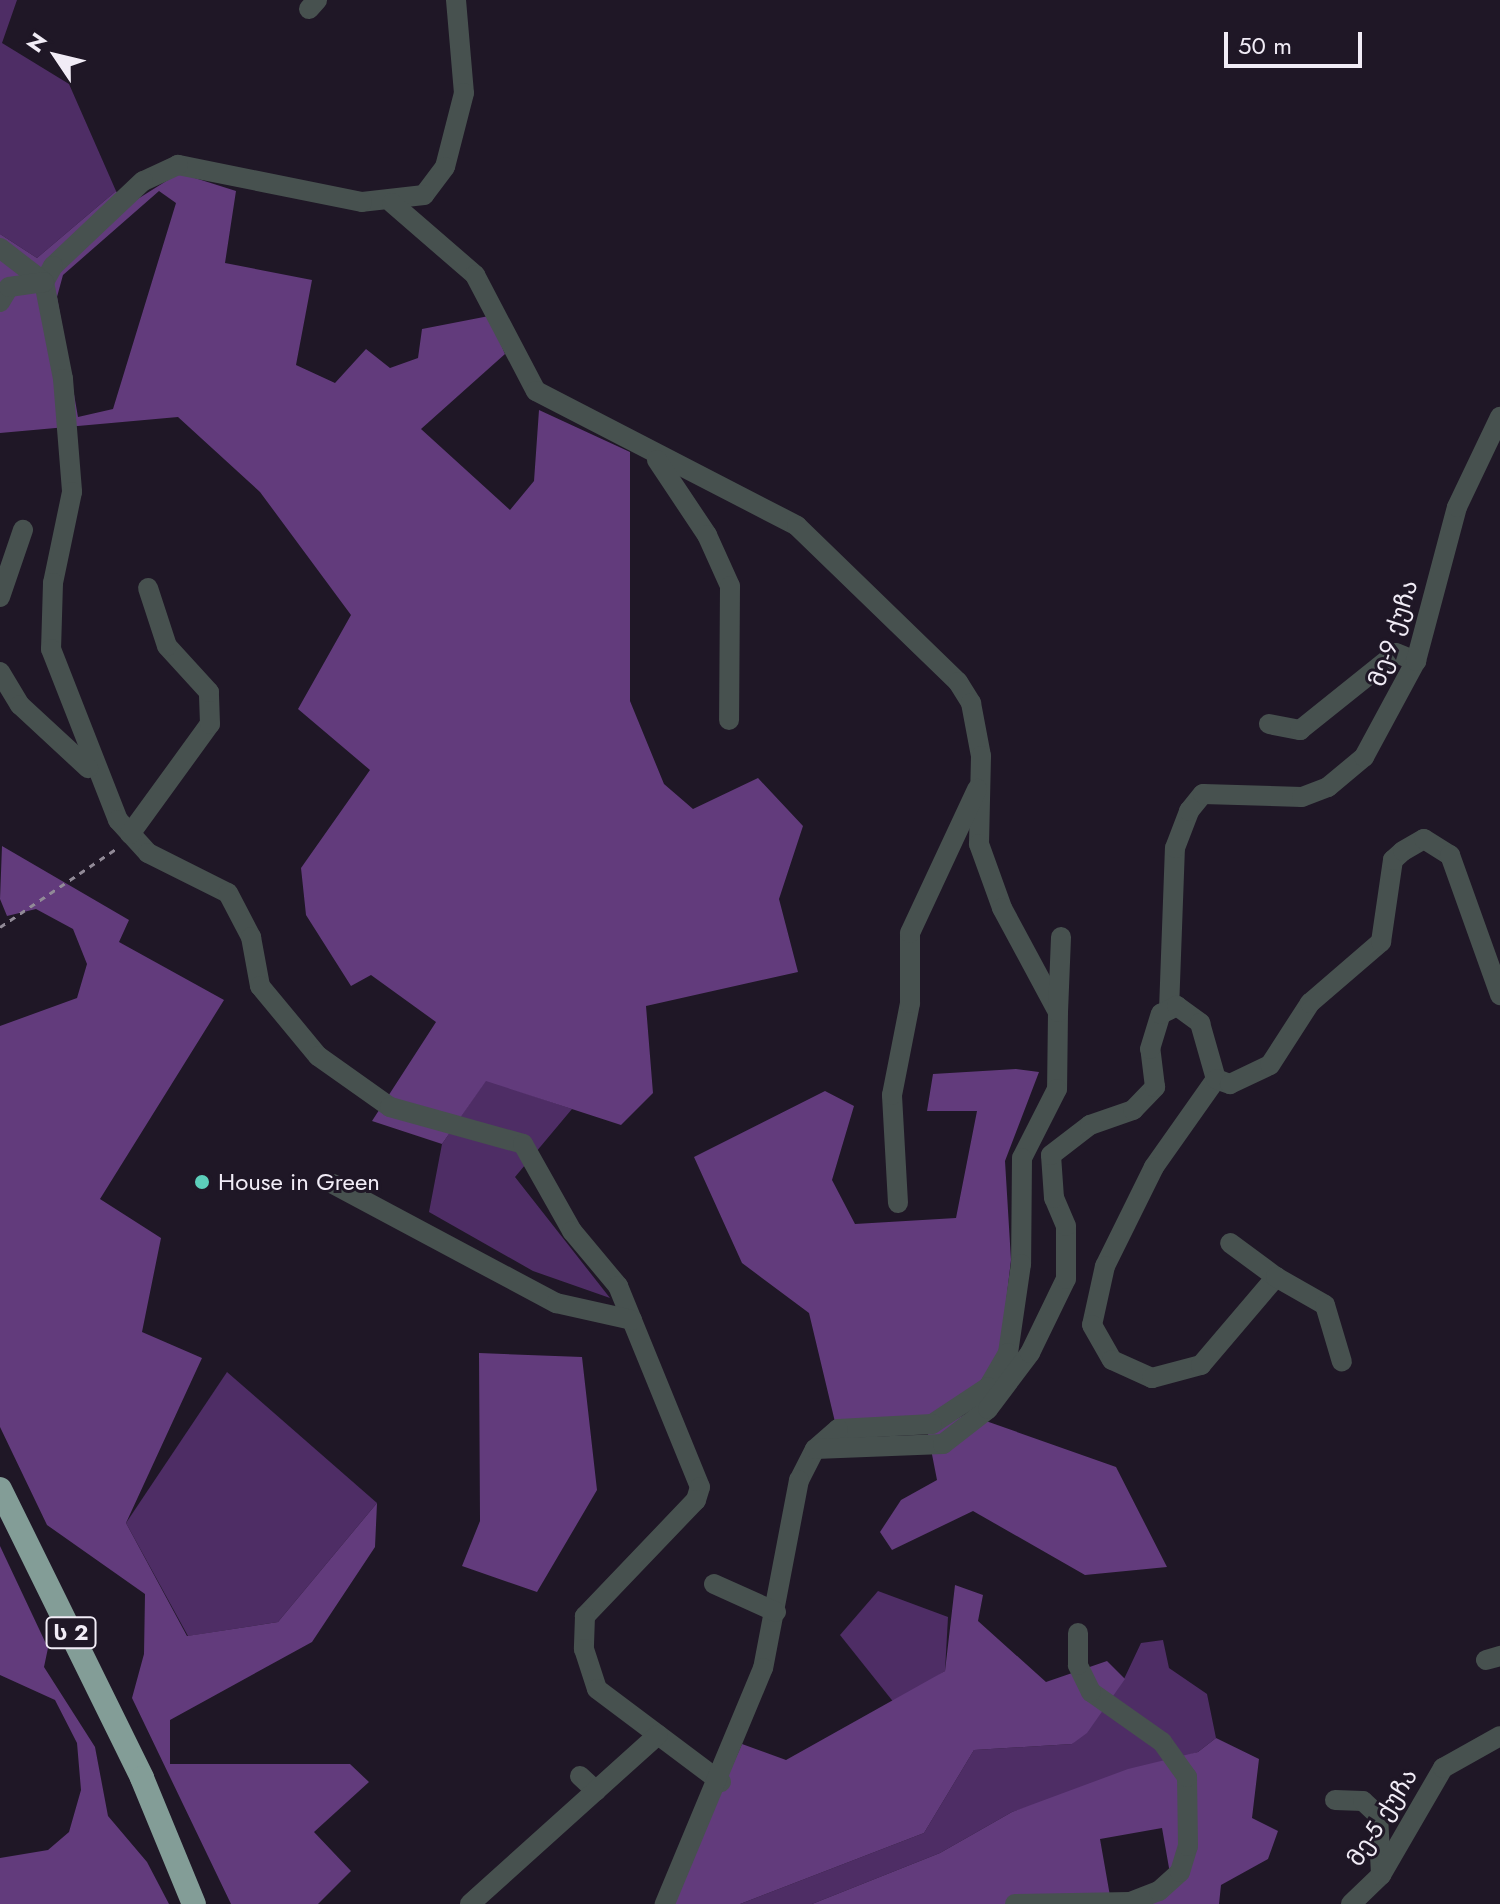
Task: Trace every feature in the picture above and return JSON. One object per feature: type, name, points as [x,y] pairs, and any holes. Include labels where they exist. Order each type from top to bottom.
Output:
[{"type":"highway","name":"ს 2","points":[[0,1489],[142,1778],[194,1904]]},
{"type":"street","points":[[44,282],[60,256],[143,181],[177,165],[264,187],[392,203],[424,195],[445,167],[464,91],[456,0]]},
{"type":"street","points":[[392,203],[475,275],[536,391],[797,526],[958,682],[971,703],[982,780],[976,824],[987,870],[1058,1012]]},
{"type":"street","points":[[0,248],[44,282],[63,379],[72,492],[53,583],[51,649],[97,778],[130,834],[148,853],[228,893],[251,937],[260,986],[318,1056],[390,1107],[523,1144],[572,1231],[618,1286],[700,1487],[696,1500],[585,1616],[584,1649],[597,1689],[721,1782]]},
{"type":"street","points":[[0,302],[9,287],[44,282]]},
{"type":"street","name":"მე-9 ქუჩა","points":[[1169,1010],[1175,848],[1189,811],[1203,794],[1302,797],[1328,787],[1364,757],[1416,661],[1457,507],[1500,417]]},
{"type":"street","points":[[650,451],[707,535],[730,586],[729,720]]},
{"type":"street","points":[[0,597],[23,530]]},
{"type":"street","points":[[130,834],[210,724],[209,692],[167,646],[148,588]]},
{"type":"street","points":[[1269,724],[1300,730],[1396,653],[1416,661]]},
{"type":"street","points":[[0,672],[20,705],[97,778]]},
{"type":"street","points":[[898,1203],[892,1095],[910,1003],[910,933],[943,849],[982,780]]},
{"type":"street","points":[[1216,1079],[1230,1084],[1270,1065],[1310,1003],[1381,942],[1393,860],[1424,839],[1450,855],[1500,995]]},
{"type":"street","points":[[665,1904],[721,1782],[776,1612],[799,1480],[815,1449],[838,1429],[932,1424],[988,1387],[1008,1353],[1021,1264],[1022,1158],[1057,1089],[1061,937]]},
{"type":"street","points":[[815,1449],[943,1444],[988,1409],[1030,1353],[1066,1279],[1066,1226],[1054,1198],[1051,1155],[1090,1125],[1133,1110],[1155,1087],[1150,1049],[1169,1010],[1189,1009],[1200,1023],[1216,1079]]},
{"type":"street","points":[[1216,1079],[1154,1167],[1105,1266],[1092,1325],[1112,1360],[1152,1378],[1201,1365],[1276,1277]]},
{"type":"street","points":[[333,1184],[556,1303],[632,1320]]},
{"type":"street","points":[[1230,1243],[1276,1277],[1325,1305],[1342,1362]]},
{"type":"street","points":[[714,1584],[776,1612]]},
{"type":"street","points":[[1015,1904],[1130,1902],[1159,1891],[1180,1872],[1188,1846],[1187,1777],[1162,1742],[1091,1692],[1078,1665],[1078,1633]]},
{"type":"street","points":[[470,1904],[658,1735]]},
{"type":"street","name":"მე-5 ქუჩა","points":[[1351,1904],[1381,1875],[1443,1768],[1500,1736]]},
{"type":"street","points":[[580,1776],[596,1791]]},
{"type":"street","points":[[1335,1800],[1363,1801],[1378,1815],[1381,1875]]},
{"type":"path","points":[[0,927],[105,862],[130,834]]},
{"type":"shaded area","points":[[0,0],[17,0],[2,43],[69,84],[116,191],[37,258],[0,234]]},
{"type":"shaded area","points":[[179,173],[236,191],[225,263],[312,280],[296,365],[335,383],[366,349],[390,368],[418,358],[422,329],[489,316],[505,354],[421,429],[510,510],[534,481],[539,410],[630,452],[630,701],[664,784],[693,809],[758,778],[803,826],[779,899],[798,972],[646,1006],[653,1093],[621,1125],[486,1081],[442,1144],[372,1121],[436,1022],[371,975],[351,986],[306,915],[301,868],[370,770],[298,709],[351,615],[260,492],[178,417],[0,433],[0,234],[37,258],[116,191],[125,207]],"holes":[[[159,191],[176,203],[113,409],[78,417],[57,297],[63,275]]]},
{"type":"shaded area","points":[[2,846],[129,920],[119,942],[224,1000],[100,1199],[161,1238],[142,1332],[202,1358],[126,1523],[187,1636],[278,1622],[377,1503],[375,1547],[312,1642],[170,1720],[170,1764],[350,1764],[369,1782],[314,1832],[351,1871],[318,1904],[231,1904],[132,1698],[144,1654],[145,1594],[47,1525],[0,1427],[0,1026],[77,998],[87,964],[73,929],[36,909],[7,916],[0,899]]},
{"type":"shaded area","points":[[1016,1069],[1039,1072],[1005,1161],[1011,1260],[1000,1354],[979,1383],[931,1415],[835,1422],[809,1313],[742,1263],[694,1157],[825,1091],[854,1106],[832,1180],[855,1224],[956,1218],[977,1111],[927,1111],[933,1074]]},
{"type":"shaded area","points":[[486,1080],[572,1109],[515,1177],[610,1298],[533,1271],[429,1212],[442,1144]]},
{"type":"shaded area","points":[[479,1353],[582,1357],[597,1490],[537,1592],[462,1566],[480,1521]]},
{"type":"shaded area","points":[[227,1372],[377,1503],[278,1622],[188,1636],[126,1523]]},
{"type":"shaded area","points":[[966,1414],[1116,1467],[1167,1567],[1085,1575],[973,1511],[892,1550],[880,1532],[901,1500],[937,1480],[928,1434]]},
{"type":"shaded area","points":[[0,1546],[48,1648],[44,1667],[95,1747],[108,1816],[147,1862],[169,1904],[0,1904],[0,1858],[48,1850],[69,1832],[81,1790],[77,1743],[55,1700],[0,1675]]},
{"type":"shaded area","points":[[955,1585],[983,1595],[978,1621],[1046,1682],[1107,1661],[1125,1679],[1087,1733],[1072,1744],[974,1750],[924,1833],[740,1904],[671,1904],[742,1744],[786,1760],[945,1671]]},
{"type":"shaded area","points":[[878,1591],[948,1617],[945,1671],[895,1704],[840,1635]]},
{"type":"shaded area","points":[[1163,1640],[1169,1668],[1207,1694],[1216,1738],[1198,1752],[1012,1812],[940,1853],[812,1904],[740,1904],[924,1833],[974,1750],[1072,1744],[1124,1679],[1141,1643]]},
{"type":"shaded area","points":[[1216,1738],[1259,1759],[1252,1818],[1278,1831],[1268,1859],[1221,1885],[1219,1904],[812,1904],[940,1853],[1012,1812],[1128,1769],[1198,1752]],"holes":[[[1162,1828],[1172,1885],[1110,1896],[1100,1839]]]},
{"type":"place","name":"House in Green","points":[[202,1182]]}]
